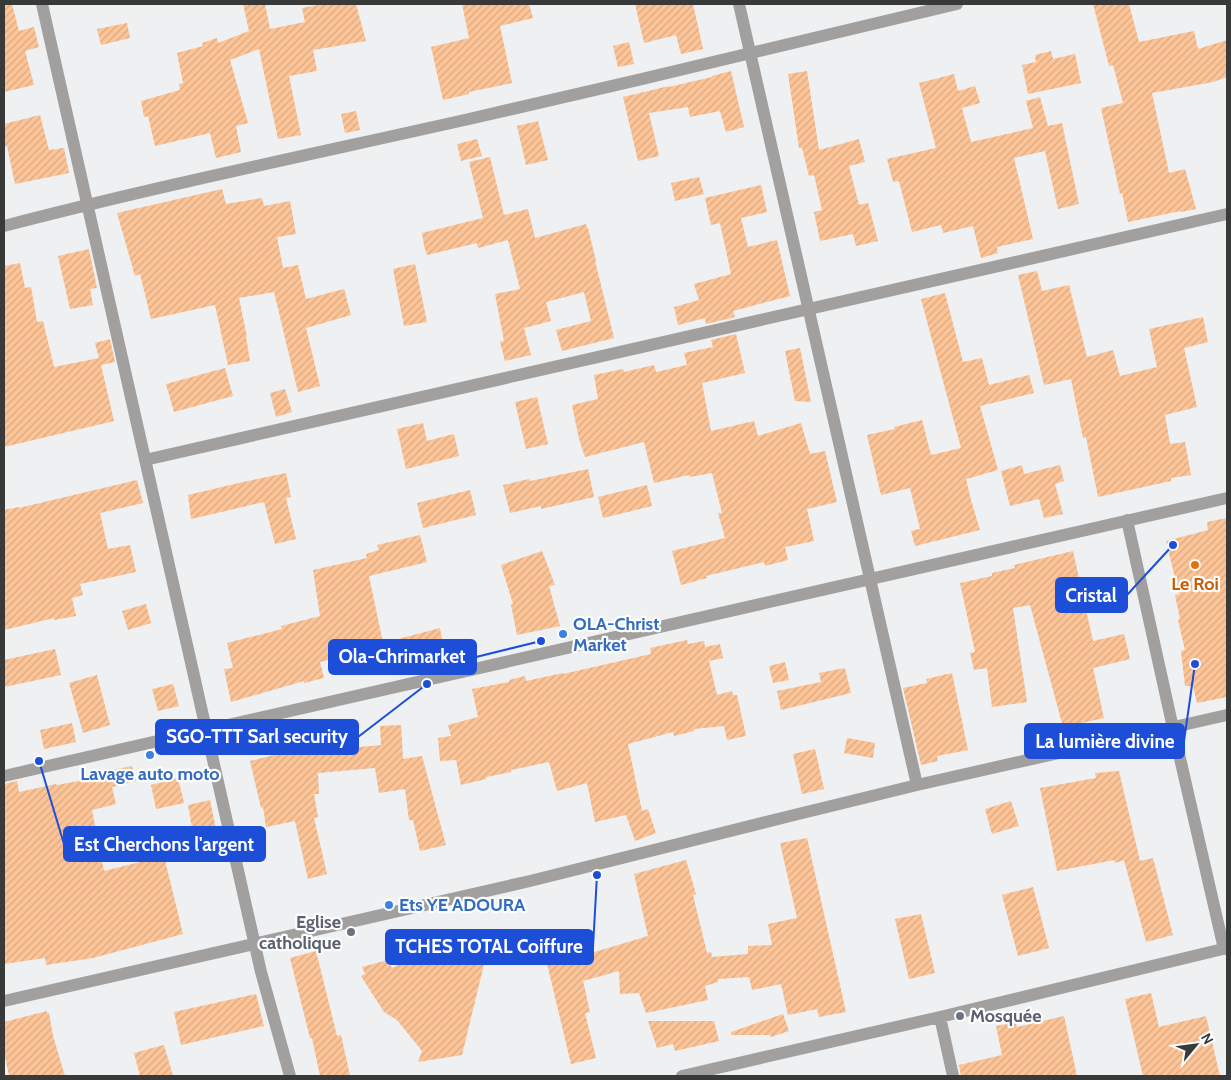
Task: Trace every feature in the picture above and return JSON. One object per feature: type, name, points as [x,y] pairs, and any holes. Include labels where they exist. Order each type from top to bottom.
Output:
[{"type":"street","points":[[42,4],[261,972],[290,1076]]},
{"type":"street","points":[[739,4],[917,785]]},
{"type":"street","points":[[4,226],[87,204],[472,118],[957,4]]},
{"type":"street","points":[[145,460],[1227,214]]},
{"type":"street","points":[[4,776],[1227,498]]},
{"type":"street","points":[[682,1076],[1226,949],[1172,728],[1127,520]]},
{"type":"street","points":[[4,1001],[530,881],[917,785],[1227,716]]},
{"type":"street","points":[[940,1017],[953,1076]]},
{"type":"building","points":[[4,4],[12,4],[19,31],[34,27],[39,47],[25,51],[34,85],[4,92]]},
{"type":"building","points":[[243,4],[265,4],[270,29],[305,22],[302,8],[323,4],[356,4],[366,41],[313,50],[317,71],[289,76],[301,135],[278,139],[259,49],[230,60],[248,123],[236,126],[241,152],[216,158],[210,133],[155,146],[148,116],[144,117],[141,101],[180,90],[179,84],[183,83],[177,53],[203,46],[202,43],[217,38],[218,43],[249,31]]},
{"type":"building","points":[[462,4],[529,4],[533,18],[500,26],[512,83],[469,92],[469,94],[443,100],[431,47],[469,38]]},
{"type":"building","points":[[635,4],[693,4],[703,49],[681,54],[676,35],[644,43]]},
{"type":"building","points":[[1093,4],[1129,4],[1139,42],[1194,31],[1198,49],[1227,40],[1227,77],[1213,82],[1152,93],[1169,173],[1185,169],[1196,209],[1128,222],[1101,108],[1123,103],[1113,65],[1109,66]]},
{"type":"building","points":[[127,23],[130,38],[101,45],[97,29]]},
{"type":"building","points":[[629,42],[634,64],[618,67],[613,46]]},
{"type":"building","points":[[1051,51],[1053,59],[1075,54],[1081,83],[1028,94],[1022,65],[1036,62],[1035,55]]},
{"type":"building","points":[[731,71],[744,127],[726,132],[720,111],[690,117],[688,107],[649,113],[659,156],[638,161],[623,97]]},
{"type":"building","points":[[807,71],[819,150],[859,139],[865,162],[849,166],[859,205],[868,203],[878,241],[856,246],[853,234],[820,241],[814,212],[822,210],[814,175],[809,176],[802,148],[799,148],[788,74]]},
{"type":"building","points":[[954,74],[958,91],[975,86],[980,103],[962,108],[971,142],[1033,128],[1026,101],[1040,97],[1048,126],[1062,123],[1079,204],[1058,209],[1045,151],[1014,158],[1033,239],[997,247],[998,253],[981,258],[973,226],[943,233],[941,225],[912,232],[899,181],[893,182],[887,159],[936,148],[919,83]]},
{"type":"building","points":[[356,111],[360,130],[345,133],[341,114]]},
{"type":"building","points":[[40,115],[49,150],[64,148],[69,173],[15,184],[7,146],[4,147],[4,124]]},
{"type":"building","points":[[538,121],[548,160],[526,165],[517,126]]},
{"type":"building","points":[[477,139],[482,156],[461,161],[457,144]]},
{"type":"building","points":[[490,157],[504,215],[528,209],[535,238],[586,224],[614,338],[562,351],[556,330],[591,321],[584,292],[546,302],[551,321],[524,328],[531,355],[505,361],[500,342],[504,341],[495,294],[520,289],[508,240],[478,248],[477,243],[427,255],[422,233],[483,218],[469,162]]},
{"type":"building","points":[[699,177],[704,194],[675,201],[671,183]]},
{"type":"building","points":[[761,185],[767,212],[741,218],[748,247],[777,240],[790,296],[733,311],[735,317],[706,324],[705,318],[678,325],[674,307],[699,300],[694,284],[731,274],[720,223],[711,225],[705,198]]},
{"type":"building","points":[[222,189],[226,204],[262,198],[264,206],[290,201],[296,234],[277,237],[283,268],[298,265],[306,299],[344,289],[351,315],[306,328],[320,386],[298,392],[274,292],[239,298],[250,361],[228,365],[215,305],[151,319],[140,274],[135,276],[117,213]]},
{"type":"building","points":[[89,249],[97,288],[90,289],[93,305],[70,309],[58,256]]},
{"type":"building","points":[[20,263],[25,288],[31,287],[37,322],[43,321],[54,367],[99,358],[95,343],[110,339],[115,362],[101,365],[114,421],[4,447],[4,266]]},
{"type":"building","points":[[415,264],[427,322],[404,326],[393,269]]},
{"type":"building","points":[[1037,271],[1042,291],[1069,285],[1087,357],[1113,350],[1120,376],[1157,367],[1149,329],[1203,317],[1208,342],[1184,348],[1197,407],[1165,415],[1170,444],[1185,442],[1191,475],[1171,478],[1171,481],[1098,497],[1086,437],[1083,438],[1071,379],[1044,385],[1018,275]]},
{"type":"building","points":[[945,293],[963,362],[982,358],[989,385],[1029,375],[1034,393],[980,406],[998,470],[966,479],[980,530],[915,546],[911,531],[920,529],[910,488],[881,495],[867,435],[895,429],[894,427],[922,420],[931,455],[961,448],[921,299]]},
{"type":"building","points":[[736,334],[745,373],[702,383],[711,431],[754,421],[758,436],[801,423],[810,454],[825,451],[837,502],[807,509],[814,541],[785,547],[788,560],[765,566],[764,562],[706,576],[707,578],[681,585],[672,551],[725,538],[718,513],[722,513],[712,473],[690,477],[689,475],[654,483],[644,442],[585,457],[572,405],[598,399],[594,375],[623,369],[624,372],[654,365],[656,372],[687,365],[684,353],[713,347],[711,340]]},
{"type":"building","points":[[800,348],[811,402],[795,401],[785,351]]},
{"type":"building","points":[[225,368],[233,396],[174,412],[166,384]]},
{"type":"building","points":[[285,389],[292,412],[276,417],[270,393]]},
{"type":"building","points":[[537,397],[548,444],[526,449],[515,402]]},
{"type":"building","points":[[423,423],[427,441],[454,434],[459,456],[406,469],[397,429]]},
{"type":"building","points":[[1022,465],[1024,474],[1060,465],[1064,481],[1055,484],[1063,514],[1044,518],[1039,499],[1010,506],[1001,471]]},
{"type":"building","points":[[588,469],[594,497],[541,509],[541,506],[510,513],[503,485]]},
{"type":"building","points":[[286,473],[291,497],[286,498],[296,539],[275,544],[264,502],[191,519],[188,495]]},
{"type":"building","points":[[137,480],[143,503],[100,513],[108,549],[130,545],[136,572],[80,584],[83,595],[72,598],[76,616],[54,620],[54,618],[4,630],[4,510]]},
{"type":"building","points":[[647,485],[652,506],[603,518],[598,497]]},
{"type":"building","points":[[470,490],[476,515],[423,528],[417,503]]},
{"type":"building","points":[[1227,518],[1227,697],[1197,703],[1193,686],[1185,686],[1181,651],[1185,650],[1178,620],[1180,619],[1175,595],[1179,594],[1166,541],[1208,530],[1207,522]]},
{"type":"building","points":[[420,535],[427,562],[369,576],[383,643],[440,628],[443,646],[424,650],[425,655],[392,664],[362,668],[359,653],[320,662],[324,678],[304,683],[304,681],[231,702],[224,669],[233,668],[227,643],[282,629],[281,626],[320,616],[313,570],[367,558],[366,554],[379,550],[377,545]]},
{"type":"building","points":[[542,551],[555,585],[549,586],[560,626],[517,635],[511,605],[513,604],[501,565]]},
{"type":"building","points":[[1073,551],[1093,641],[1124,634],[1130,659],[1093,668],[1104,718],[1063,727],[1030,605],[1013,608],[1027,702],[992,707],[987,668],[974,670],[970,653],[975,652],[960,583],[992,576],[992,573],[1015,568],[1014,565]]},
{"type":"building","points":[[146,604],[151,623],[128,630],[122,611]]},
{"type":"building","points":[[687,640],[688,644],[704,641],[705,647],[720,644],[723,658],[709,661],[717,695],[732,691],[733,695],[737,695],[746,736],[727,740],[724,726],[694,729],[694,731],[674,736],[673,732],[628,744],[642,811],[648,809],[656,833],[635,841],[626,815],[595,822],[587,783],[557,791],[549,762],[511,770],[511,772],[461,785],[456,760],[440,761],[438,738],[451,736],[448,725],[478,717],[472,689],[509,682],[509,680],[525,676],[526,681],[563,674],[651,654],[650,648]]},
{"type":"building","points":[[55,649],[61,675],[4,687],[4,660]]},
{"type":"building","points":[[785,662],[789,680],[773,683],[769,666]]},
{"type":"building","points":[[845,668],[851,693],[781,710],[777,691],[821,682],[819,673]]},
{"type":"building","points":[[952,673],[968,750],[937,756],[938,761],[921,765],[903,688],[927,683],[926,679]]},
{"type":"building","points":[[97,675],[110,725],[83,733],[69,683]]},
{"type":"building","points":[[173,684],[179,706],[158,711],[152,689]]},
{"type":"building","points":[[72,723],[76,742],[44,749],[40,730]]},
{"type":"building","points":[[313,725],[316,746],[319,746],[319,751],[381,745],[380,726],[401,725],[403,759],[422,756],[446,845],[420,851],[413,820],[409,820],[405,789],[379,793],[375,768],[318,773],[319,794],[314,794],[318,817],[314,818],[327,874],[308,879],[295,821],[266,827],[263,807],[261,808],[250,761],[283,753],[283,750],[296,748],[293,728]]},
{"type":"building","points":[[847,738],[875,743],[873,758],[844,753]]},
{"type":"building","points":[[815,749],[824,789],[802,794],[793,754]]},
{"type":"building","points":[[132,766],[136,781],[112,787],[116,804],[92,810],[104,871],[164,856],[183,934],[93,958],[46,965],[45,958],[4,964],[4,784],[17,781],[19,792],[89,779],[88,775]]},
{"type":"building","points":[[1119,771],[1140,861],[1153,858],[1173,935],[1146,942],[1124,860],[1115,863],[1114,860],[1057,871],[1040,788],[1096,778],[1095,773]]},
{"type":"building","points":[[178,778],[184,803],[156,809],[151,785]]},
{"type":"building","points":[[210,800],[216,829],[193,833],[188,805]]},
{"type":"building","points":[[1011,801],[1019,826],[992,834],[985,809]]},
{"type":"building","points":[[807,838],[846,1012],[819,1017],[817,1009],[788,1015],[781,984],[752,990],[749,977],[718,979],[718,982],[705,986],[708,1000],[646,1013],[639,993],[620,994],[619,971],[583,981],[590,1012],[585,1013],[596,1058],[571,1064],[544,951],[575,944],[578,957],[648,936],[634,874],[686,860],[696,894],[693,895],[707,953],[711,952],[712,957],[748,954],[748,946],[772,945],[768,924],[797,918],[780,843]]},
{"type":"building","points":[[1033,887],[1049,948],[1018,956],[1002,895]]},
{"type":"building","points":[[921,914],[935,973],[909,979],[895,919]]},
{"type":"building","points":[[476,943],[481,950],[487,952],[462,1055],[418,1062],[422,1051],[397,1020],[384,1012],[361,976],[365,974],[362,967],[388,960],[392,968],[423,951],[450,954],[450,949]]},
{"type":"building","points":[[316,951],[337,1036],[341,1035],[350,1076],[320,1076],[312,1038],[310,1038],[290,958]]},
{"type":"building","points":[[1151,993],[1159,1027],[1206,1016],[1220,1076],[1143,1076],[1125,999]]},
{"type":"building","points":[[256,994],[264,1026],[181,1045],[174,1012]]},
{"type":"building","points":[[47,1011],[65,1076],[9,1076],[4,1052],[4,1022]]},
{"type":"building","points":[[783,1014],[789,1031],[771,1037],[770,1035],[731,1035],[731,1032]]},
{"type":"building","points":[[1064,1016],[1077,1076],[961,1076],[959,1065],[1002,1055],[996,1026],[1016,1022],[1017,1027]]},
{"type":"building","points":[[648,1021],[714,1021],[719,1041],[675,1051],[673,1044],[657,1048]]},
{"type":"building","points":[[164,1045],[173,1076],[140,1076],[134,1053]]},
{"type":"place","name":"Cristal","points":[[1173,545]]},
{"type":"place","name":"Le Roi","points":[[1195,565]]},
{"type":"place","name":"OLA-Christ Market","points":[[563,634]]},
{"type":"place","name":"Ola-Chrimarket","points":[[541,641]]},
{"type":"place","name":"La lumière divine","points":[[1195,664]]},
{"type":"place","name":"SGO-TTT Sarl security","points":[[427,684]]},
{"type":"place","name":"Lavage auto moto","points":[[150,755]]},
{"type":"place","name":"Est Cherchons l'argent","points":[[39,761]]},
{"type":"place","name":"TCHES TOTAL Coiffure","points":[[597,875]]},
{"type":"place","name":"Ets YE ADOURA","points":[[389,905]]},
{"type":"place","name":"Eglise catholique","points":[[351,932]]},
{"type":"place","name":"Mosquée","points":[[960,1016]]}]
